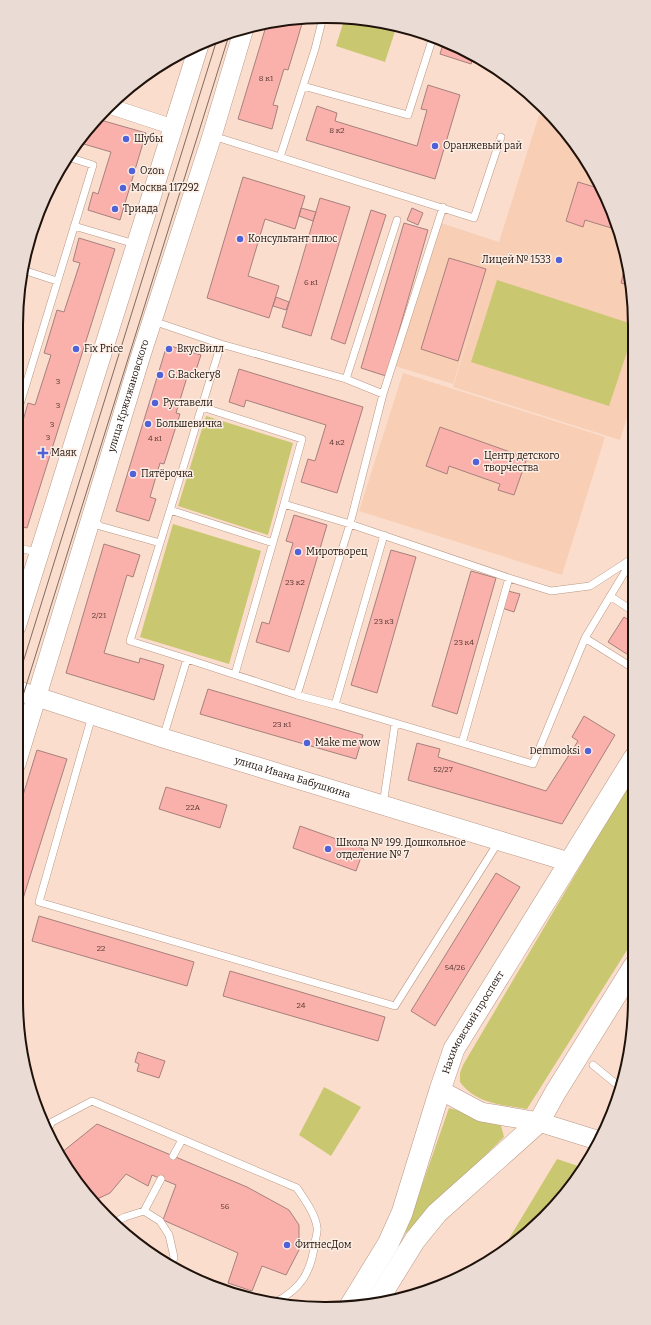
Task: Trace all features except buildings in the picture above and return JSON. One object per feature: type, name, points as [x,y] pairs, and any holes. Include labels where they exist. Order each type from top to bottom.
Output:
[{"type":"main road","name":"Нахимовский проспект","points":[[354,1300],[388,1244],[402,1214],[454,1049],[628,768]]},
{"type":"main road","points":[[380,1297],[415,1240],[437,1213],[539,1122],[554,1093],[628,976]]},
{"type":"street","name":"улица Кржижановского","points":[[23,741],[152,320],[212,136],[242,35]]},
{"type":"street","points":[[23,605],[197,52]]},
{"type":"street","points":[[116,108],[173,127]]},
{"type":"street","name":"улица Ивана Бабушкина","points":[[23,692],[163,738],[569,862]]},
{"type":"street","points":[[440,1090],[482,1112],[539,1122],[594,1139]]},
{"type":"lane","points":[[280,157],[315,50],[321,23]]},
{"type":"lane","points":[[302,86],[408,115],[431,42]]},
{"type":"lane","points":[[212,136],[443,207],[474,218],[501,137]]},
{"type":"lane","points":[[23,392],[93,165],[73,159]]},
{"type":"lane","points":[[297,695],[350,524],[383,394],[443,207]]},
{"type":"lane","points":[[346,379],[397,220]]},
{"type":"lane","points":[[74,226],[136,244]]},
{"type":"lane","points":[[28,272],[58,281]]},
{"type":"lane","points":[[152,320],[221,344],[346,379],[383,394]]},
{"type":"lane","points":[[221,344],[130,641],[297,695],[533,764],[585,638],[628,566]]},
{"type":"lane","points":[[202,407],[302,439],[235,674]]},
{"type":"lane","points":[[284,504],[384,535],[550,591],[590,586],[628,561]]},
{"type":"lane","points":[[170,510],[273,543]]},
{"type":"lane","points":[[91,517],[100,526],[160,543]]},
{"type":"lane","points":[[335,705],[384,535]]},
{"type":"lane","points":[[23,549],[39,554]]},
{"type":"lane","points":[[462,743],[510,578]]},
{"type":"lane","points":[[610,596],[628,608]]},
{"type":"lane","points":[[585,638],[628,665]]},
{"type":"lane","points":[[163,738],[187,659]]},
{"type":"lane","points":[[92,715],[39,902],[395,1006],[499,841]]},
{"type":"lane","points":[[383,805],[395,724]]},
{"type":"lane","points":[[593,1065],[616,1084]]},
{"type":"lane","points":[[50,1125],[52,1122],[92,1101],[297,1188],[311,1210],[317,1227],[314,1253],[308,1270],[301,1282],[289,1295],[282,1298]]},
{"type":"lane","points":[[174,1156],[182,1140]]},
{"type":"lane","points":[[119,1220],[144,1211],[161,1179]]},
{"type":"lane","points":[[144,1211],[160,1221],[169,1235],[174,1257],[173,1260]]},
{"type":"shaded area","points":[[343,24],[395,31],[385,62],[336,46]]},
{"type":"shaded area","name":"Лицей № 1533","points":[[539,115],[543,116],[565,141],[587,174],[605,210],[618,247],[625,286],[628,326],[628,415],[620,440],[453,387],[488,273],[453,384],[395,366],[441,223],[499,242]]},
{"type":"shaded area","points":[[497,280],[628,323],[628,349],[609,406],[471,362]]},
{"type":"shaded area","points":[[403,373],[605,437],[562,575],[359,511]]},
{"type":"shaded area","points":[[206,416],[293,443],[268,535],[178,506]]},
{"type":"shaded area","points":[[173,524],[261,551],[229,664],[140,637]]},
{"type":"shaded area","points":[[628,785],[628,949],[527,1109],[490,1102],[474,1095],[460,1082],[460,1073],[463,1065]]},
{"type":"shaded area","points":[[324,1087],[361,1107],[331,1156],[299,1135]]},
{"type":"shaded area","points":[[449,1108],[500,1122],[504,1137],[405,1234]]},
{"type":"shaded area","points":[[557,1159],[578,1166],[553,1199],[525,1227],[508,1241]]},
{"type":"tram line","points":[[23,696],[228,39]]},
{"type":"tram line","points":[[23,663],[216,44]]},
{"type":"place","name":"Шубы","points":[[126,139]]},
{"type":"place","name":"Оранжевый рай","points":[[435,146]]},
{"type":"place","name":"Ozon","points":[[132,171]]},
{"type":"place","name":"Москва 117292","points":[[123,188]]},
{"type":"place","name":"Триада","points":[[115,209]]},
{"type":"place","name":"Консультант плюс","points":[[240,239]]},
{"type":"place","name":"Лицей № 1533","points":[[559,260]]},
{"type":"place","name":"Fix Price","points":[[76,349]]},
{"type":"place","name":"ВкусВилл","points":[[169,349]]},
{"type":"place","name":"G.Backery8","points":[[160,375]]},
{"type":"place","name":"Руставели","points":[[155,403]]},
{"type":"place","name":"Большевичка","points":[[148,424]]},
{"type":"place","name":"Маяк","points":[[43,453]]},
{"type":"place","name":"Центр детского творчества","points":[[476,462]]},
{"type":"place","name":"Пятёрочка","points":[[133,474]]},
{"type":"place","name":"Миротворец","points":[[298,552]]},
{"type":"place","name":"Make me wow","points":[[307,743]]},
{"type":"place","name":"Demmoksi","points":[[588,751]]},
{"type":"place","name":"Школа № 199. Дошкольное отделение № 7","points":[[328,849]]},
{"type":"place","name":"ФитнесДом","points":[[287,1245]]}]
